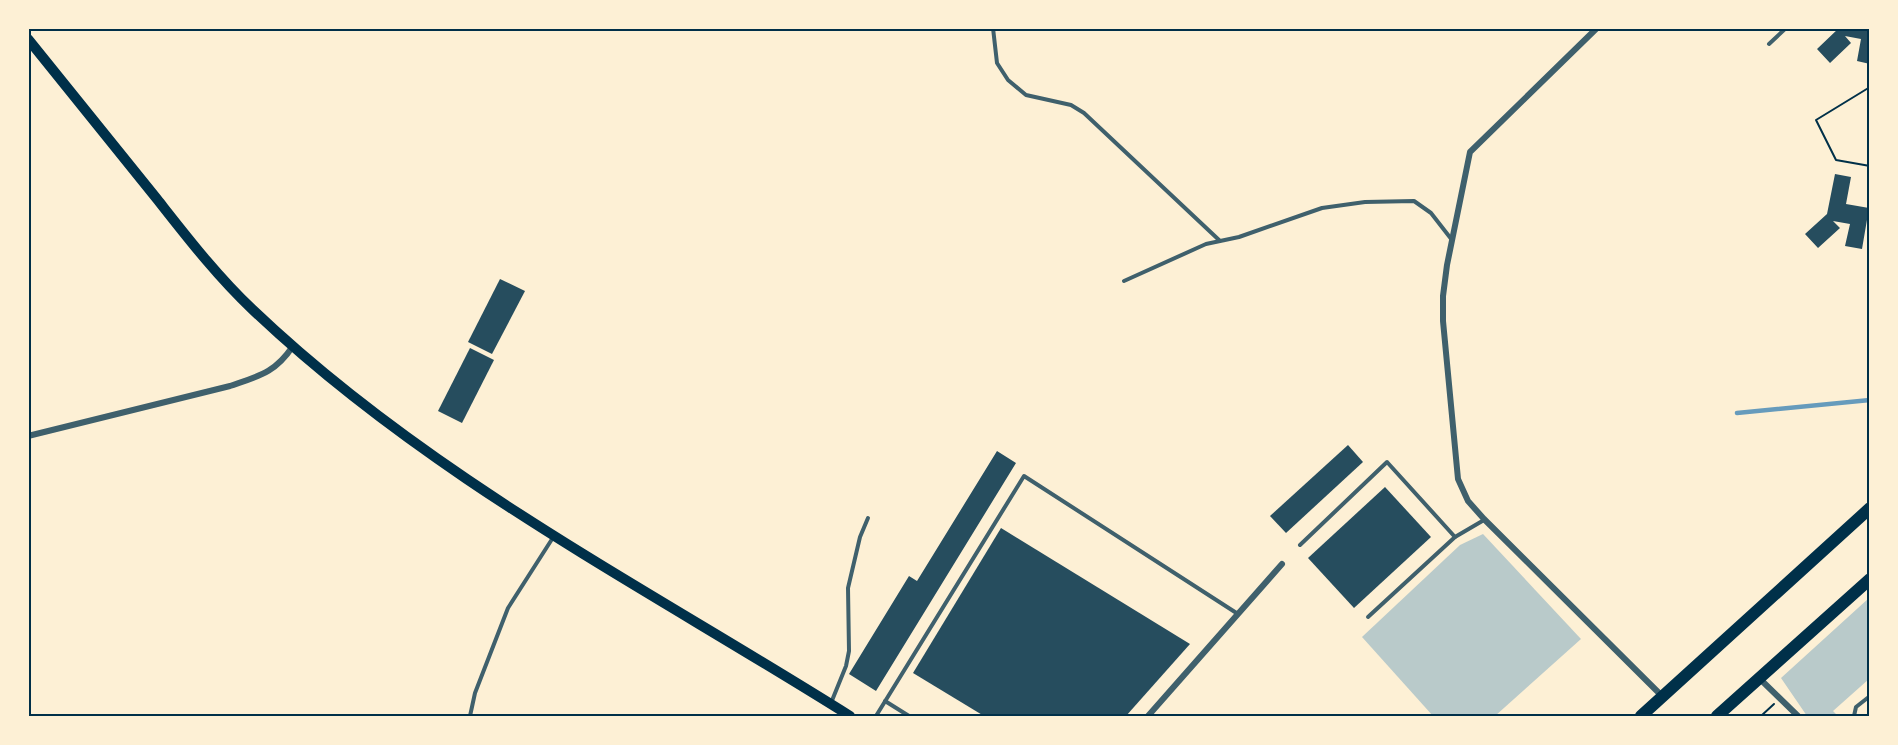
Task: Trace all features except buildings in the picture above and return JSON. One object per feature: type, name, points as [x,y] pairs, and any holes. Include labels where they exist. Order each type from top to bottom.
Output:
[{"type":"main road","points":[[28,39],[204,257],[250,308],[373,412],[435,457],[554,536],[774,668],[850,717]]},
{"type":"main road","points":[[1641,717],[1869,508]]},
{"type":"main road","points":[[1717,717],[1869,579]]},
{"type":"street","points":[[1597,28],[1470,152],[1443,296],[1443,321],[1458,479],[1468,501],[1484,519],[1663,697]]},
{"type":"street","points":[[28,436],[230,386],[262,375],[276,367],[293,346]]},
{"type":"street","points":[[1148,717],[1282,564]]},
{"type":"street","points":[[1760,679],[1797,717]]},
{"type":"lane","points":[[993,28],[997,63],[1008,80],[1026,95],[1071,105],[1084,114],[1220,241]]},
{"type":"lane","points":[[1769,44],[1786,28]]},
{"type":"lane","points":[[1124,281],[1206,244],[1239,237],[1322,208],[1365,202],[1414,201],[1431,213],[1452,241]]},
{"type":"lane","points":[[1300,545],[1387,462],[1455,537]]},
{"type":"lane","points":[[876,717],[1024,477],[1239,614]]},
{"type":"lane","points":[[831,704],[846,666],[849,651],[848,588],[860,537],[868,518]]},
{"type":"lane","points":[[1368,617],[1455,537],[1484,519]]},
{"type":"lane","points":[[470,717],[475,693],[508,608],[554,536]]},
{"type":"lane","points":[[1854,717],[1857,707],[1869,696]]},
{"type":"lane","points":[[885,702],[909,717]]},
{"type":"path","points":[[1869,87],[1816,120],[1836,160],[1869,166]]},
{"type":"path","points":[[1761,717],[1780,699]]},
{"type":"shaded area","points":[[1483,534],[1581,639],[1495,716],[1433,716],[1362,637],[1460,545]]},
{"type":"shaded area","points":[[1869,598],[1869,679],[1833,711],[1838,716],[1807,716],[1781,678]]},
{"type":"waterway","points":[[1737,413],[1870,400]]}]
